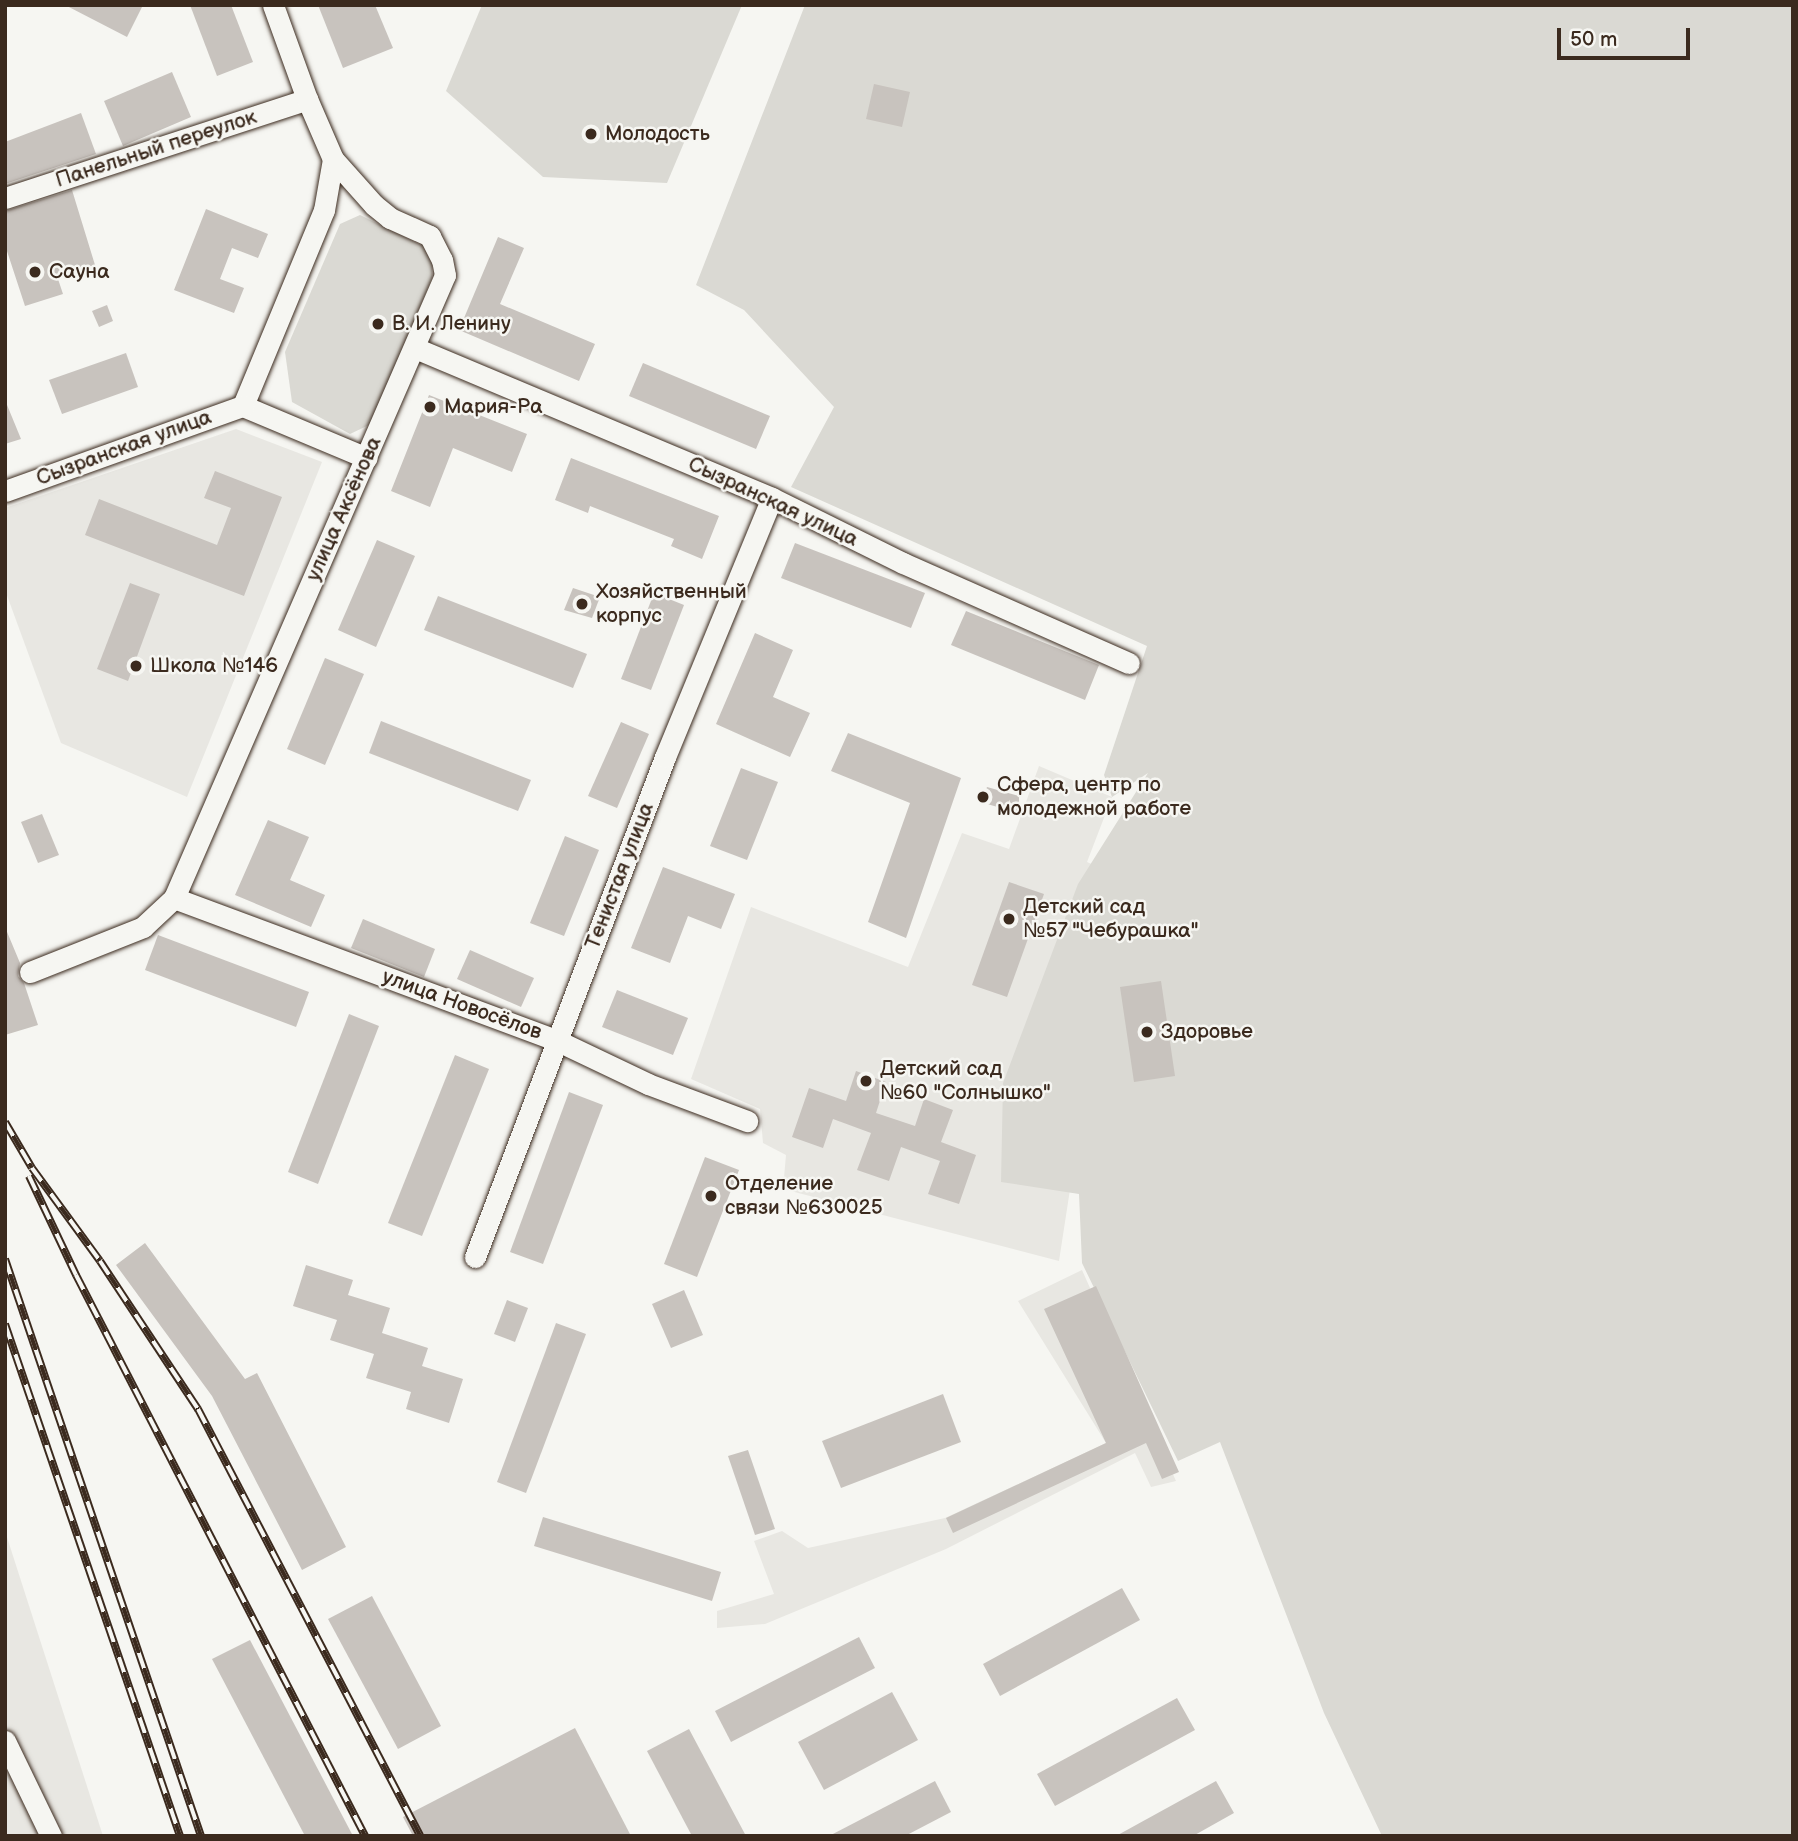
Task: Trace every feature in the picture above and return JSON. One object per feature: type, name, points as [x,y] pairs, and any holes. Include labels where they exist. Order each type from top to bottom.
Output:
[{"type":"street","name":"улица Аксёнова","points":[[30,972],[143,927],[174,898],[445,275],[442,260],[430,236],[390,218],[374,205],[333,159],[307,99],[273,5]]},
{"type":"street","name":"Панельный переулок","points":[[5,198],[307,99]]},
{"type":"street","points":[[333,159],[324,210],[243,405],[367,458]]},
{"type":"street","name":"Сызранская улица","points":[[415,348],[772,498],[903,563],[1129,663]]},
{"type":"street","name":"Сызранская улица","points":[[5,491],[243,405]]},
{"type":"street","name":"Тенистая улица","points":[[475,1257],[665,758],[772,498]]},
{"type":"street","name":"улица Новосёлов","points":[[174,898],[558,1041],[648,1084],[747,1121]]},
{"type":"street","points":[[5,1741],[51,1836]]},
{"type":"shaded area","name":"Молодость","points":[[482,5],[742,5],[667,183],[543,177],[446,91]]},
{"type":"shaded area","points":[[805,5],[1793,5],[1793,1836],[1382,1836],[1324,1713],[1220,1442],[1178,1461],[1082,1263],[1079,1194],[1001,1182],[1003,1083],[1078,884],[1148,773],[1112,797],[1104,775],[1147,646],[791,487],[834,407],[744,310],[696,285]]},
{"type":"shaded area","points":[[360,215],[423,246],[432,263],[432,278],[371,424],[350,434],[292,402],[285,352],[340,224]]},
{"type":"shaded area","name":"Школа №146","points":[[236,429],[322,462],[187,797],[61,743],[5,590],[5,508]]},
{"type":"shaded area","name":"Детский сад №60 \"Солнышко\"","points":[[1039,766],[1112,797],[1087,862],[1107,871],[1079,1131],[1059,1261],[783,1189],[786,1155],[763,1143],[760,1109],[691,1079],[751,907],[908,967],[962,833],[1009,849]]},
{"type":"shaded area","points":[[1082,1270],[1176,1481],[1151,1487],[1135,1453],[946,1549],[765,1624],[717,1628],[717,1611],[774,1594],[754,1541],[782,1531],[808,1548],[945,1518],[1106,1443],[1018,1301]]},
{"type":"shaded area","points":[[5,1531],[103,1836],[5,1836]]},
{"type":"building","points":[[65,5],[143,5],[127,37]]},
{"type":"building","points":[[190,5],[231,5],[253,62],[217,76]]},
{"type":"building","points":[[318,5],[375,5],[393,48],[343,68]]},
{"type":"building","points":[[172,72],[191,117],[123,146],[104,101]]},
{"type":"building","points":[[874,84],[910,92],[902,127],[866,119]]},
{"type":"building","points":[[81,113],[96,154],[5,184],[5,142]]},
{"type":"building","points":[[72,190],[95,265],[57,276],[63,294],[25,306],[5,245],[5,211]]},
{"type":"building","points":[[206,209],[268,234],[258,258],[232,248],[220,279],[244,288],[234,313],[174,290]]},
{"type":"building","points":[[498,237],[524,248],[500,304],[595,344],[579,381],[459,330]]},
{"type":"building","points":[[107,305],[113,321],[99,327],[92,311]]},
{"type":"building","points":[[126,353],[138,387],[62,414],[49,380]]},
{"type":"building","points":[[643,363],[770,416],[756,449],[629,396]]},
{"type":"building","points":[[429,395],[527,434],[512,472],[453,448],[430,507],[391,491]]},
{"type":"building","points":[[5,400],[21,439],[5,444]]},
{"type":"building","points":[[571,458],[719,516],[702,559],[671,546],[674,539],[590,506],[588,513],[555,500]]},
{"type":"building","points":[[215,471],[282,497],[244,596],[85,535],[99,499],[217,545],[231,508],[204,498]]},
{"type":"building","points":[[377,540],[415,556],[376,647],[338,630]]},
{"type":"building","points":[[795,543],[925,593],[911,628],[781,578]]},
{"type":"building","points":[[130,583],[160,594],[128,681],[97,669]]},
{"type":"building","name":"Хозяйственный корпус","points":[[573,588],[600,597],[592,618],[564,610]]},
{"type":"building","points":[[654,593],[684,605],[651,690],[621,679]]},
{"type":"building","points":[[438,596],[587,654],[573,688],[424,630]]},
{"type":"building","points":[[966,611],[1099,665],[1085,700],[951,645]]},
{"type":"building","points":[[755,633],[793,650],[773,697],[810,713],[790,757],[716,724]]},
{"type":"building","points":[[325,658],[364,674],[325,765],[287,749]]},
{"type":"building","points":[[381,721],[531,780],[518,811],[369,753]]},
{"type":"building","points":[[621,722],[649,734],[617,808],[588,796]]},
{"type":"building","points":[[848,733],[961,778],[906,938],[868,922],[910,803],[831,771]]},
{"type":"building","points":[[741,768],[778,782],[747,860],[710,846]]},
{"type":"building","name":"Сфера, центр по молодежной работе","points":[[987,787],[1019,796],[1019,813],[980,802]]},
{"type":"building","points":[[42,814],[59,855],[38,863],[21,822]]},
{"type":"building","points":[[268,820],[309,837],[290,880],[325,895],[311,927],[235,895]]},
{"type":"building","points":[[565,836],[599,850],[564,936],[530,923]]},
{"type":"building","points":[[663,867],[735,894],[721,929],[688,916],[670,963],[631,948]]},
{"type":"building","points":[[1009,882],[1044,894],[1007,997],[972,985]]},
{"type":"building","points":[[363,919],[435,949],[424,977],[351,948]]},
{"type":"building","points":[[5,927],[20,963],[18,976],[24,983],[38,1025],[5,1035]]},
{"type":"building","points":[[158,935],[309,992],[296,1027],[145,970]]},
{"type":"building","points":[[470,950],[534,978],[521,1007],[457,979]]},
{"type":"building","name":"Здоровье","points":[[1161,981],[1175,1076],[1134,1082],[1120,987]]},
{"type":"building","points":[[617,990],[688,1018],[673,1055],[602,1027]]},
{"type":"building","points":[[349,1014],[379,1026],[318,1184],[288,1172]]},
{"type":"building","points":[[455,1055],[489,1069],[422,1236],[388,1223]]},
{"type":"building","points":[[856,1071],[886,1082],[876,1113],[915,1126],[924,1099],[953,1110],[941,1142],[976,1155],[959,1204],[928,1194],[940,1161],[901,1147],[889,1181],[857,1170],[871,1133],[833,1119],[823,1148],[792,1137],[809,1088],[846,1101]]},
{"type":"building","points":[[569,1092],[603,1105],[543,1264],[510,1252]]},
{"type":"building","points":[[705,1157],[739,1170],[697,1277],[664,1264]]},
{"type":"building","points":[[145,1243],[245,1379],[257,1373],[346,1547],[302,1570],[212,1396],[116,1265]]},
{"type":"building","points":[[306,1265],[353,1280],[348,1295],[390,1308],[382,1333],[428,1348],[422,1366],[463,1379],[449,1423],[406,1409],[411,1392],[366,1378],[374,1354],[330,1340],[337,1320],[293,1306]]},
{"type":"building","points":[[1096,1286],[1179,1472],[1162,1479],[1146,1443],[953,1533],[946,1518],[1106,1443],[1044,1309]]},
{"type":"building","points":[[684,1290],[703,1335],[671,1348],[652,1304]]},
{"type":"building","points":[[507,1300],[528,1308],[515,1342],[494,1334]]},
{"type":"building","points":[[556,1323],[586,1334],[526,1493],[497,1482]]},
{"type":"building","points":[[943,1394],[961,1442],[841,1488],[822,1441]]},
{"type":"building","points":[[748,1450],[775,1529],[755,1535],[728,1456]]},
{"type":"building","points":[[543,1517],[721,1572],[712,1601],[534,1546]]},
{"type":"building","points":[[1122,1588],[1140,1620],[1000,1696],[983,1664]]},
{"type":"building","points":[[372,1596],[441,1726],[398,1749],[328,1619]]},
{"type":"building","points":[[859,1637],[875,1668],[731,1742],[715,1711]]},
{"type":"building","points":[[250,1640],[353,1836],[305,1836],[212,1659]]},
{"type":"building","points":[[892,1692],[918,1740],[824,1790],[798,1742]]},
{"type":"building","points":[[1177,1698],[1195,1730],[1055,1806],[1037,1774]]},
{"type":"building","points":[[575,1728],[631,1836],[413,1836],[403,1817]]},
{"type":"building","points":[[689,1729],[746,1836],[692,1836],[647,1751]]},
{"type":"building","points":[[935,1781],[951,1812],[905,1836],[829,1836]]},
{"type":"building","points":[[1216,1781],[1234,1813],[1193,1836],[1116,1836]]},
{"type":"railway","points":[[5,1122],[32,1168],[100,1261],[198,1409],[420,1836]]},
{"type":"railway","points":[[29,1176],[76,1275],[365,1836]]},
{"type":"railway","points":[[5,1259],[201,1836]]},
{"type":"railway","points":[[5,1324],[180,1836]]},
{"type":"place","name":"Молодость","points":[[591,134]]},
{"type":"place","name":"Сауна","points":[[35,272]]},
{"type":"place","name":"В. И. Ленину","points":[[378,324]]},
{"type":"place","name":"Мария-Ра","points":[[430,407]]},
{"type":"place","name":"Хозяйственный корпус","points":[[582,604]]},
{"type":"place","name":"Школа №146","points":[[136,666]]},
{"type":"place","name":"Сфера, центр по молодежной работе","points":[[983,797]]},
{"type":"place","name":"Детский сад №57 \"Чебурашка\"","points":[[1009,919]]},
{"type":"place","name":"Здоровье","points":[[1147,1032]]},
{"type":"place","name":"Детский сад №60 \"Солнышко\"","points":[[866,1081]]},
{"type":"place","name":"Отделение связи №630025","points":[[711,1196]]}]
